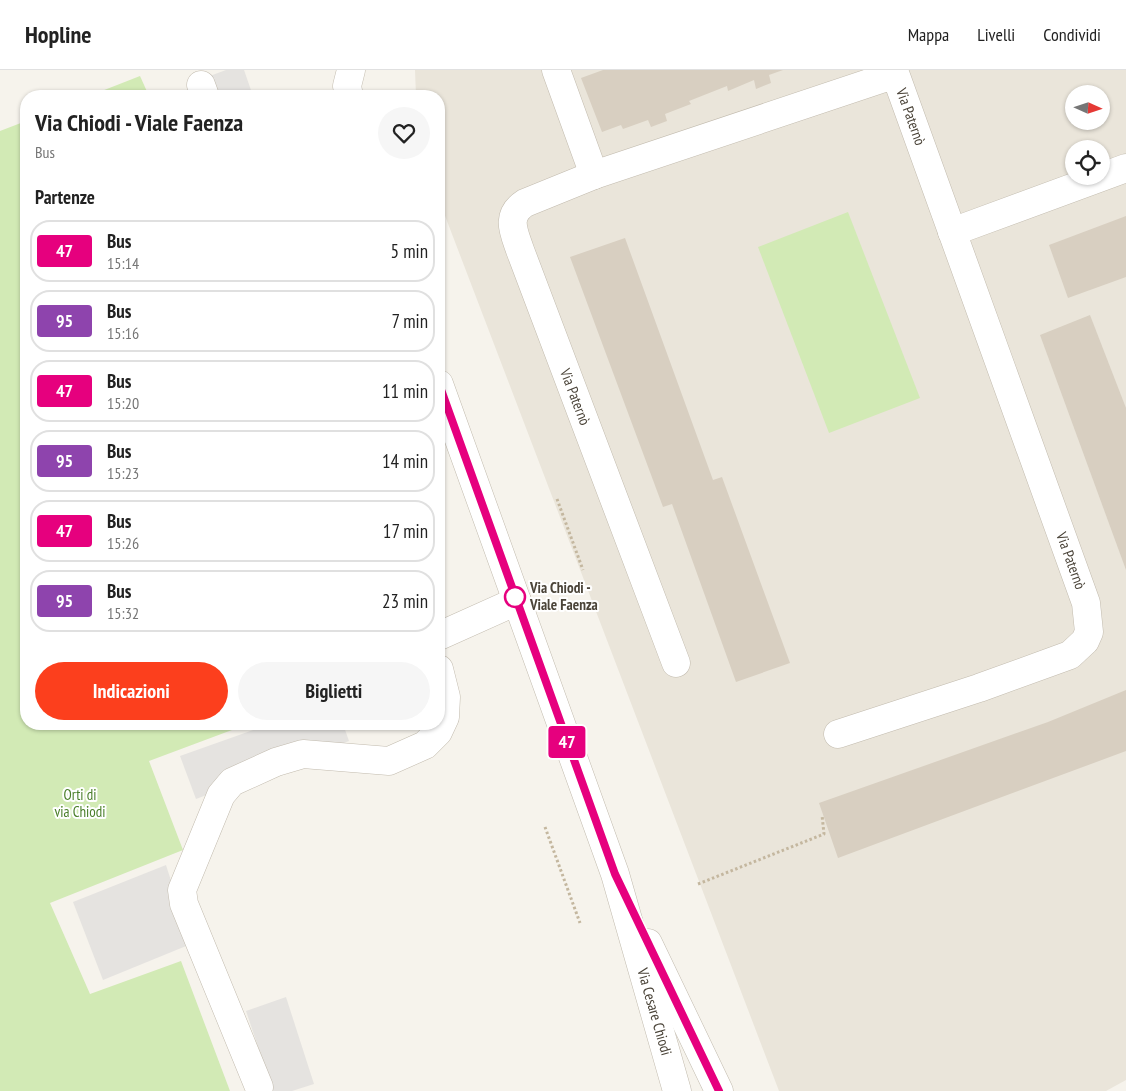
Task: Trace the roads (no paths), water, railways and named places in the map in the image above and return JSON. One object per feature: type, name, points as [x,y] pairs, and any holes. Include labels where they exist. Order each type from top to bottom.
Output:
[{"type":"street","points":[[348,90],[351,70]]},
{"type":"street","points":[[556,70],[594,175]]},
{"type":"street","name":"Via Paternò","points":[[676,663],[511,223],[518,208],[594,175],[890,76],[896,76],[1086,603],[1089,632],[1085,641],[1070,654],[979,688],[838,734]]},
{"type":"street","points":[[952,232],[1126,168]]},
{"type":"street","name":"Via Cesare Chiodi","points":[[445,401],[615,874],[677,1091]]},
{"type":"street","points":[[445,633],[517,601]]},
{"type":"street","points":[[445,693],[445,717]]},
{"type":"street","points":[[259,1087],[184,904],[182,890],[221,795],[232,782],[276,762],[303,754],[389,761],[424,745],[439,730]]},
{"type":"street","name":"Via Cesare Chiodi","points":[[615,874],[719,1091]]},
{"type":"place","name":"Via Chiodi - Viale Faenza","points":[[515,597]]},
{"type":"park label","name":"Orti di via Chiodi","points":[[80,804]]}]
